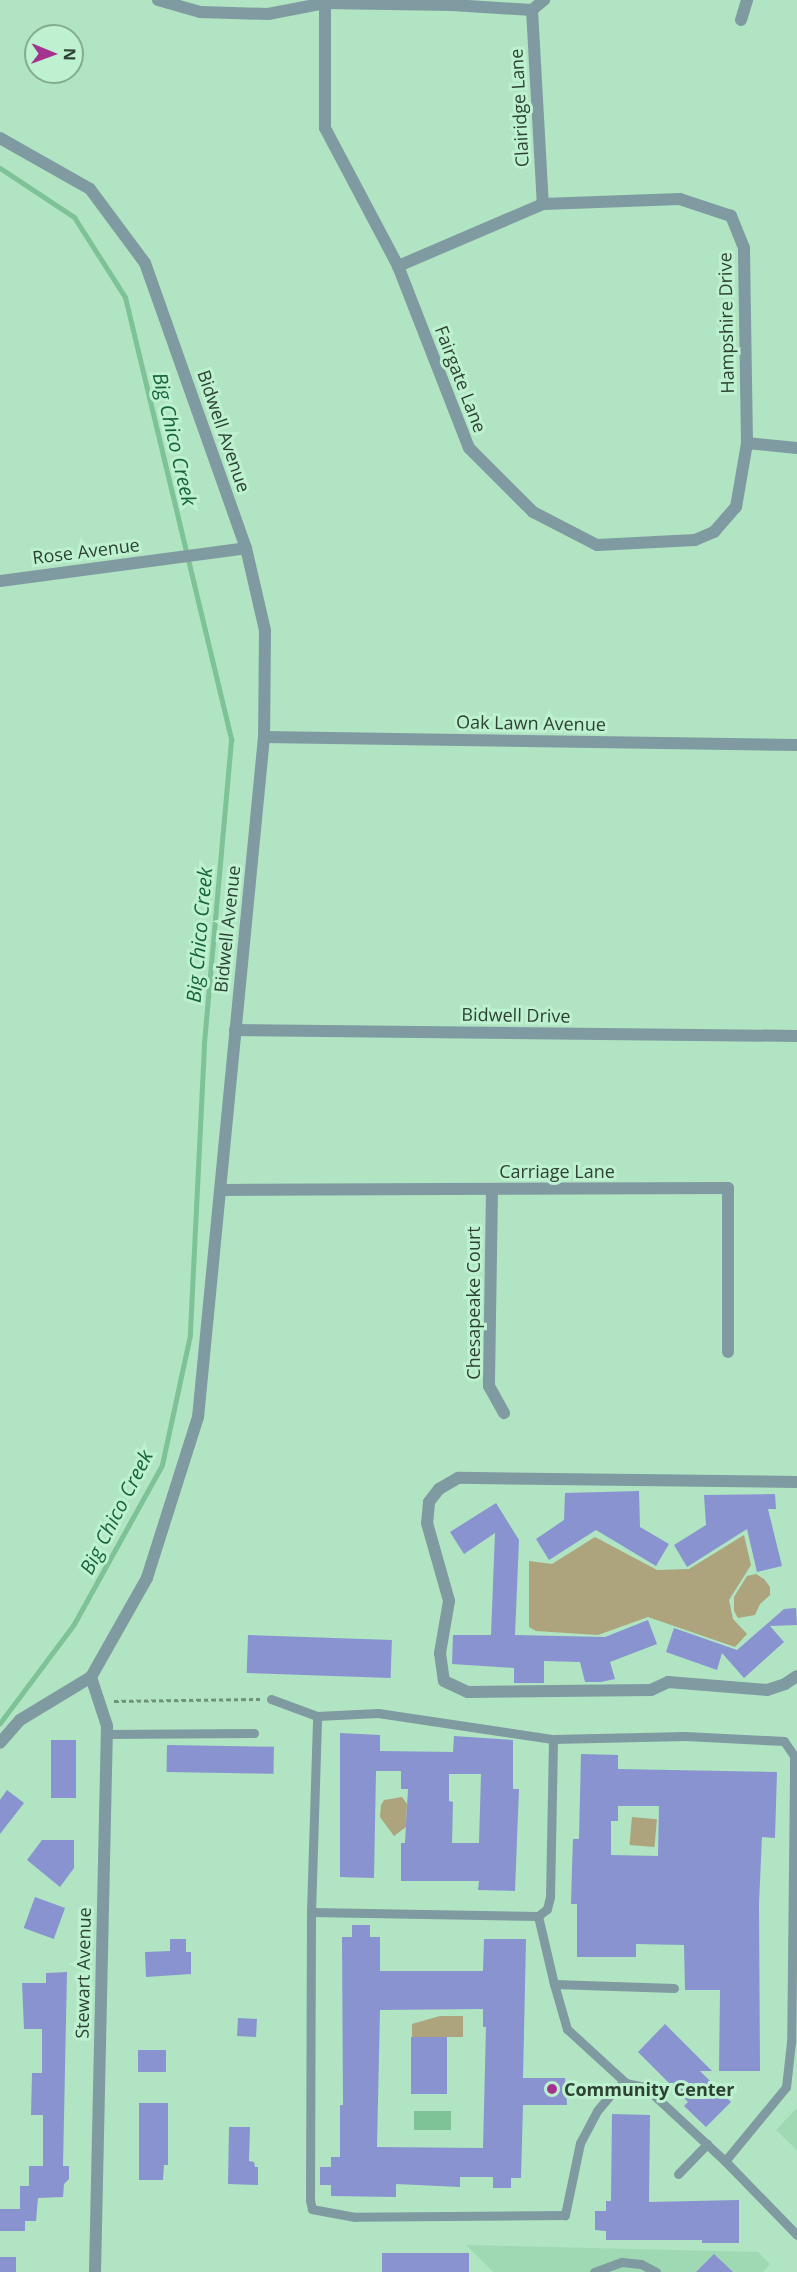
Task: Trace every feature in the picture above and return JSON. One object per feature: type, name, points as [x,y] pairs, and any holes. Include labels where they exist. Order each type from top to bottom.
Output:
[{"type":"street","points":[[158,0],[200,12],[268,14],[325,3],[452,2],[532,10],[544,0]]},
{"type":"street","points":[[741,21],[747,0]]},
{"type":"street","name":"Fairgate Lane","points":[[325,3],[325,128],[398,266],[469,448],[533,512],[597,545],[695,540],[714,532],[736,507],[747,443]]},
{"type":"street","name":"Clairidge Lane","points":[[532,10],[543,204]]},
{"type":"street","name":"Bidwell Avenue","points":[[0,138],[90,189],[145,262],[246,548],[266,630],[264,737],[235,1030],[222,1190],[198,1417],[147,1578],[91,1677],[20,1720],[0,1743]]},
{"type":"street","name":"Hampshire Drive","points":[[398,266],[543,204],[681,199],[731,216],[744,248],[747,443]]},
{"type":"street","points":[[747,443],[797,448]]},
{"type":"street","name":"Rose Avenue","points":[[0,581],[246,548]]},
{"type":"street","name":"Oak Lawn Avenue","points":[[264,737],[797,745]]},
{"type":"street","name":"Bidwell Drive","points":[[235,1030],[797,1036]]},
{"type":"street","name":"Carriage Lane","points":[[222,1190],[728,1188],[728,1352]]},
{"type":"street","name":"Chesapeake Court","points":[[492,1190],[489,1386],[504,1413]]},
{"type":"street","points":[[797,1482],[458,1478],[439,1489],[429,1502],[427,1522],[449,1601],[440,1653],[444,1682],[468,1692],[651,1690],[668,1682],[767,1690],[785,1684],[797,1676]]},
{"type":"street","name":"Stewart Avenue","points":[[91,1677],[106,1734],[95,2272]]},
{"type":"lane","points":[[271,1699],[317,1716],[378,1713],[553,1739],[685,1736],[784,1741],[794,1756],[791,2040],[786,2087],[725,2161]]},
{"type":"lane","points":[[317,1716],[311,1912],[310,2200],[312,2209],[355,2217],[564,2215],[569,2202],[574,2163],[580,2143],[597,2111],[617,2087],[626,2083]]},
{"type":"lane","points":[[106,1734],[254,1733]]},
{"type":"lane","points":[[311,1912],[538,1916],[547,1909],[550,1897],[553,1739]]},
{"type":"lane","points":[[538,1916],[567,2029],[626,2083],[645,2087],[725,2161],[797,2235]]},
{"type":"lane","points":[[554,1984],[674,1988]]},
{"type":"lane","points":[[678,2174],[707,2144]]},
{"type":"lane","points":[[594,2272],[622,2262],[641,2264],[656,2272]]},
{"type":"path","points":[[115,1701],[251,1700]]},
{"type":"shaded area","points":[[744,1535],[751,1565],[729,1600],[733,1619],[747,1634],[735,1647],[648,1617],[598,1635],[536,1631],[529,1627],[529,1561],[552,1564],[595,1537],[657,1570],[689,1569]]},
{"type":"shaded area","points":[[756,1574],[770,1587],[770,1595],[760,1604],[755,1615],[738,1618],[734,1611],[734,1597],[747,1576]]},
{"type":"shaded area","points":[[402,1797],[407,1804],[406,1827],[394,1836],[380,1817],[381,1805],[384,1800]]},
{"type":"shaded area","points":[[632,1817],[657,1819],[654,1847],[630,1845]]},
{"type":"shaded area","points":[[440,2016],[463,2016],[463,2037],[412,2037],[412,2024]]},
{"type":"shaded area","points":[[797,2108],[797,2150],[776,2130]]},
{"type":"shaded area","points":[[414,2111],[451,2111],[451,2130],[414,2130]]},
{"type":"shaded area","points":[[466,2245],[758,2252],[770,2264],[763,2272],[493,2272]]},
{"type":"building","points":[[639,1491],[640,1527],[669,1544],[656,1566],[596,1530],[549,1560],[536,1539],[564,1520],[565,1493]]},
{"type":"building","points":[[775,1494],[776,1509],[768,1509],[782,1566],[757,1572],[747,1529],[687,1567],[674,1545],[706,1525],[704,1495]]},
{"type":"building","points":[[496,1503],[519,1540],[515,1635],[605,1637],[648,1620],[657,1644],[610,1662],[615,1679],[601,1682],[585,1682],[580,1662],[544,1661],[544,1683],[514,1683],[514,1668],[452,1664],[453,1635],[491,1635],[495,1533],[464,1554],[450,1532]]},
{"type":"building","points":[[796,1608],[797,1625],[770,1626],[784,1642],[744,1678],[722,1653],[717,1670],[666,1652],[674,1628],[737,1650],[784,1609]]},
{"type":"building","points":[[248,1635],[392,1640],[391,1678],[247,1673]]},
{"type":"building","points":[[340,1733],[380,1735],[380,1751],[453,1752],[454,1736],[513,1740],[513,1789],[519,1789],[515,1891],[478,1890],[479,1881],[401,1881],[401,1843],[405,1843],[408,1789],[401,1789],[401,1771],[376,1771],[374,1878],[340,1877]],"holes":[[[449,1774],[481,1774],[479,1843],[452,1843],[453,1802],[449,1801]]]},
{"type":"building","points":[[51,1740],[76,1740],[76,1798],[51,1798]]},
{"type":"building","points":[[167,1745],[274,1747],[274,1774],[167,1772]]},
{"type":"building","points":[[581,1754],[618,1755],[618,1769],[777,1772],[775,1838],[762,1837],[759,1903],[760,2071],[719,2071],[720,1990],[685,1990],[684,1945],[636,1944],[636,1957],[577,1957],[577,1904],[571,1904],[573,1839],[579,1839]],"holes":[[[618,1806],[659,1806],[658,1856],[611,1855],[611,1821],[618,1821]]]},
{"type":"building","points":[[7,1790],[24,1803],[0,1834],[0,1800]]},
{"type":"building","points":[[42,1840],[74,1840],[74,1868],[60,1887],[27,1860]]},
{"type":"building","points":[[35,1897],[65,1908],[54,1939],[24,1928]]},
{"type":"building","points":[[352,1925],[370,1925],[370,1937],[380,1937],[380,1971],[483,1971],[484,1939],[526,1939],[523,2078],[565,2078],[567,2105],[523,2105],[521,2178],[511,2178],[511,2188],[493,2188],[493,2177],[460,2177],[460,2187],[396,2184],[396,2197],[331,2196],[331,2185],[320,2185],[320,2167],[331,2167],[331,2157],[340,2157],[340,2105],[343,2105],[342,1937],[352,1937]],"holes":[[[483,2009],[483,2027],[486,2027],[483,2148],[377,2147],[380,2010]]]},
{"type":"building","points":[[170,1939],[186,1939],[186,1952],[191,1952],[191,1974],[146,1977],[145,1952],[170,1951]]},
{"type":"building","points":[[67,1972],[63,2166],[69,2166],[69,2179],[64,2184],[63,2197],[38,2198],[36,2221],[25,2221],[25,2231],[0,2231],[0,2209],[20,2209],[20,2186],[29,2186],[29,2166],[43,2166],[43,2115],[31,2115],[32,2073],[42,2073],[42,2029],[24,2029],[22,1983],[46,1983],[46,1973]]},
{"type":"building","points":[[238,2018],[257,2019],[256,2037],[237,2036]]},
{"type":"building","points":[[665,2024],[712,2071],[700,2071],[731,2102],[706,2127],[684,2106],[688,2102],[638,2052]]},
{"type":"building","points":[[411,2037],[447,2037],[447,2094],[411,2094]]},
{"type":"building","points":[[138,2050],[166,2050],[166,2072],[138,2072]]},
{"type":"building","points":[[139,2103],[168,2103],[168,2165],[164,2165],[163,2180],[139,2180]]},
{"type":"building","points":[[612,2114],[650,2115],[649,2202],[739,2200],[739,2243],[702,2243],[702,2240],[606,2240],[606,2231],[595,2230],[595,2211],[606,2211],[606,2201],[611,2201]]},
{"type":"building","points":[[229,2127],[250,2127],[249,2161],[254,2162],[255,2167],[258,2167],[258,2185],[228,2184]]},
{"type":"building","points":[[382,2253],[469,2253],[469,2272],[382,2272]]},
{"type":"building","points":[[714,2254],[733,2272],[696,2272]]},
{"type":"building","points":[[0,2257],[16,2257],[16,2272],[0,2272]]},
{"type":"waterway","name":"Big Chico Creek","points":[[0,168],[74,217],[125,297],[231,740],[204,1045],[190,1335],[162,1465],[74,1624],[0,1723]]},
{"type":"place","name":"Community Center","points":[[552,2089]]}]
